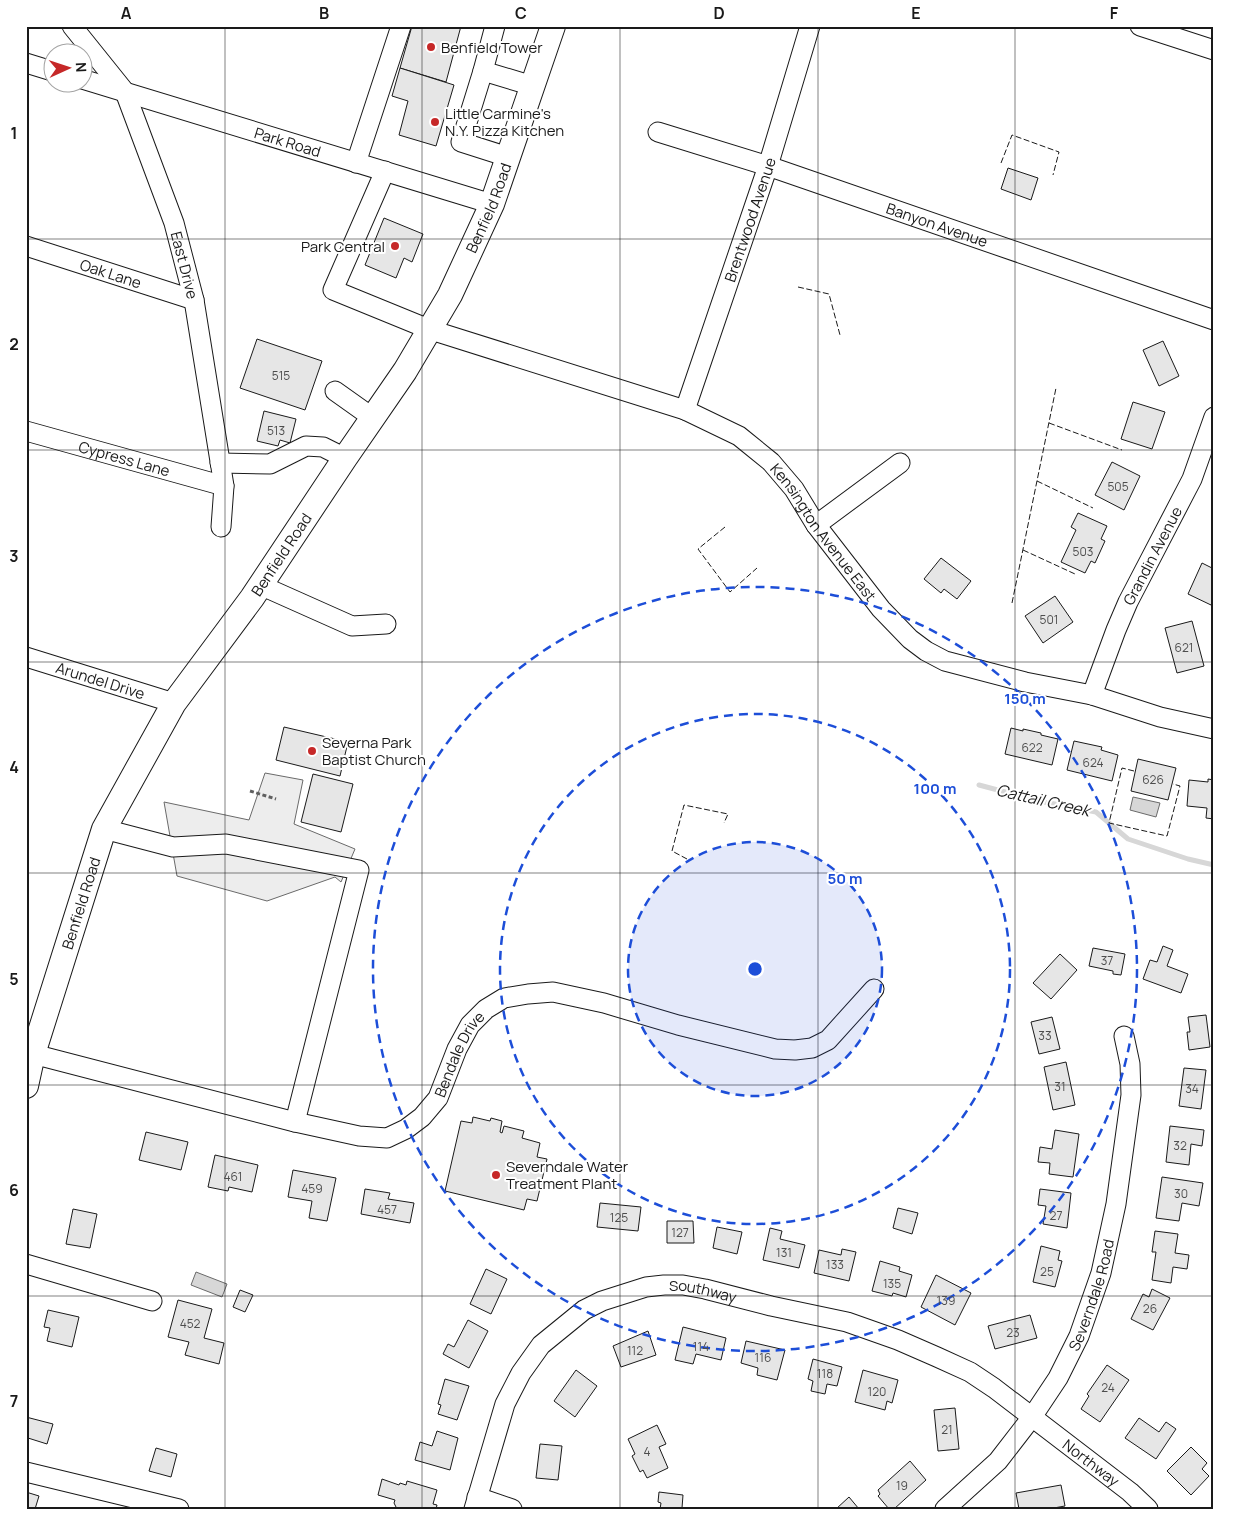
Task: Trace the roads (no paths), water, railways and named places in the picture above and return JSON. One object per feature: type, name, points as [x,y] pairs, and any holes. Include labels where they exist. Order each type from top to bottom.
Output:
[{"type":"main road","name":"Benfield Road","points":[[26,1086],[33,1054],[104,828],[174,703],[260,585],[431,330],[450,295],[492,204],[532,86],[549,27]]},
{"type":"street","name":"East Drive","points":[[72,26],[125,92],[174,223],[194,300],[224,486],[221,527]]},
{"type":"street","points":[[356,162],[401,26]]},
{"type":"street","points":[[495,26],[461,142],[508,158]]},
{"type":"street","name":"Brentwood Avenue","points":[[685,410],[768,166],[810,26]]},
{"type":"street","points":[[1140,26],[1214,50]]},
{"type":"street","points":[[26,63],[42,68]]},
{"type":"street","points":[[483,71],[532,86]]},
{"type":"street","name":"Park Road","points":[[92,83],[492,204]]},
{"type":"street","name":"Banyon Avenue","points":[[658,132],[768,166],[1214,320]]},
{"type":"street","name":"Kensington Avenue East","points":[[385,171],[333,290],[431,330],[685,410],[739,436],[771,462],[794,489],[816,524],[881,608],[910,639],[926,652],[945,662],[1025,682],[1092,695],[1160,717],[1214,729]]},
{"type":"street","name":"Oak Lane","points":[[26,246],[194,300]]},
{"type":"street","points":[[335,391],[373,418]]},
{"type":"street","name":"Grandin Avenue","points":[[1092,695],[1128,602],[1192,480],[1214,417]]},
{"type":"street","name":"Cypress Lane","points":[[26,431],[224,486]]},
{"type":"street","points":[[220,463],[270,464],[306,446],[323,447],[345,458]]},
{"type":"street","points":[[816,524],[900,463]]},
{"type":"street","points":[[260,585],[352,626],[386,624]]},
{"type":"street","name":"Arundel Drive","points":[[26,657],[174,703]]},
{"type":"street","points":[[104,828],[173,847],[226,844],[359,870],[295,1122]]},
{"type":"street","name":"Bendale Drive","points":[[33,1054],[295,1122],[359,1136],[387,1138],[406,1129],[422,1117],[438,1098],[457,1049],[470,1025],[486,1009],[504,998],[553,992],[604,1003],[678,1025],[774,1049],[795,1050],[812,1048],[828,1040],[874,989]]},
{"type":"street","name":"Severndale Road","points":[[945,1509],[998,1461],[1032,1417],[1058,1378],[1079,1336],[1101,1273],[1116,1204],[1131,1095],[1130,1064],[1124,1036]]},
{"type":"street","points":[[26,1264],[152,1301]]},
{"type":"street","name":"Southway","points":[[475,1503],[505,1404],[521,1373],[541,1345],[584,1310],[617,1295],[646,1287],[683,1285],[706,1289],[771,1306],[847,1322],[898,1340],[970,1372],[1032,1417]]},
{"type":"street","name":"Northway","points":[[1032,1417],[1130,1492],[1148,1509]]},
{"type":"street","points":[[26,1472],[179,1509]]},
{"type":"street","points":[[475,1503],[512,1509]]},
{"type":"waterway","name":"Cattail Creek","points":[[979,785],[1039,801],[1096,812],[1128,839],[1188,859],[1214,865]]},
{"type":"place","name":"Benfield Tower","points":[[431,47]]},
{"type":"place","name":"Little Carmine's N.Y. Pizza Kitchen","points":[[435,122]]},
{"type":"place","name":"Park Central","points":[[395,246]]},
{"type":"place","name":"Severna Park Baptist Church","points":[[312,751]]},
{"type":"place","name":"Severndale Water Treatment Plant","points":[[496,1175]]}]
